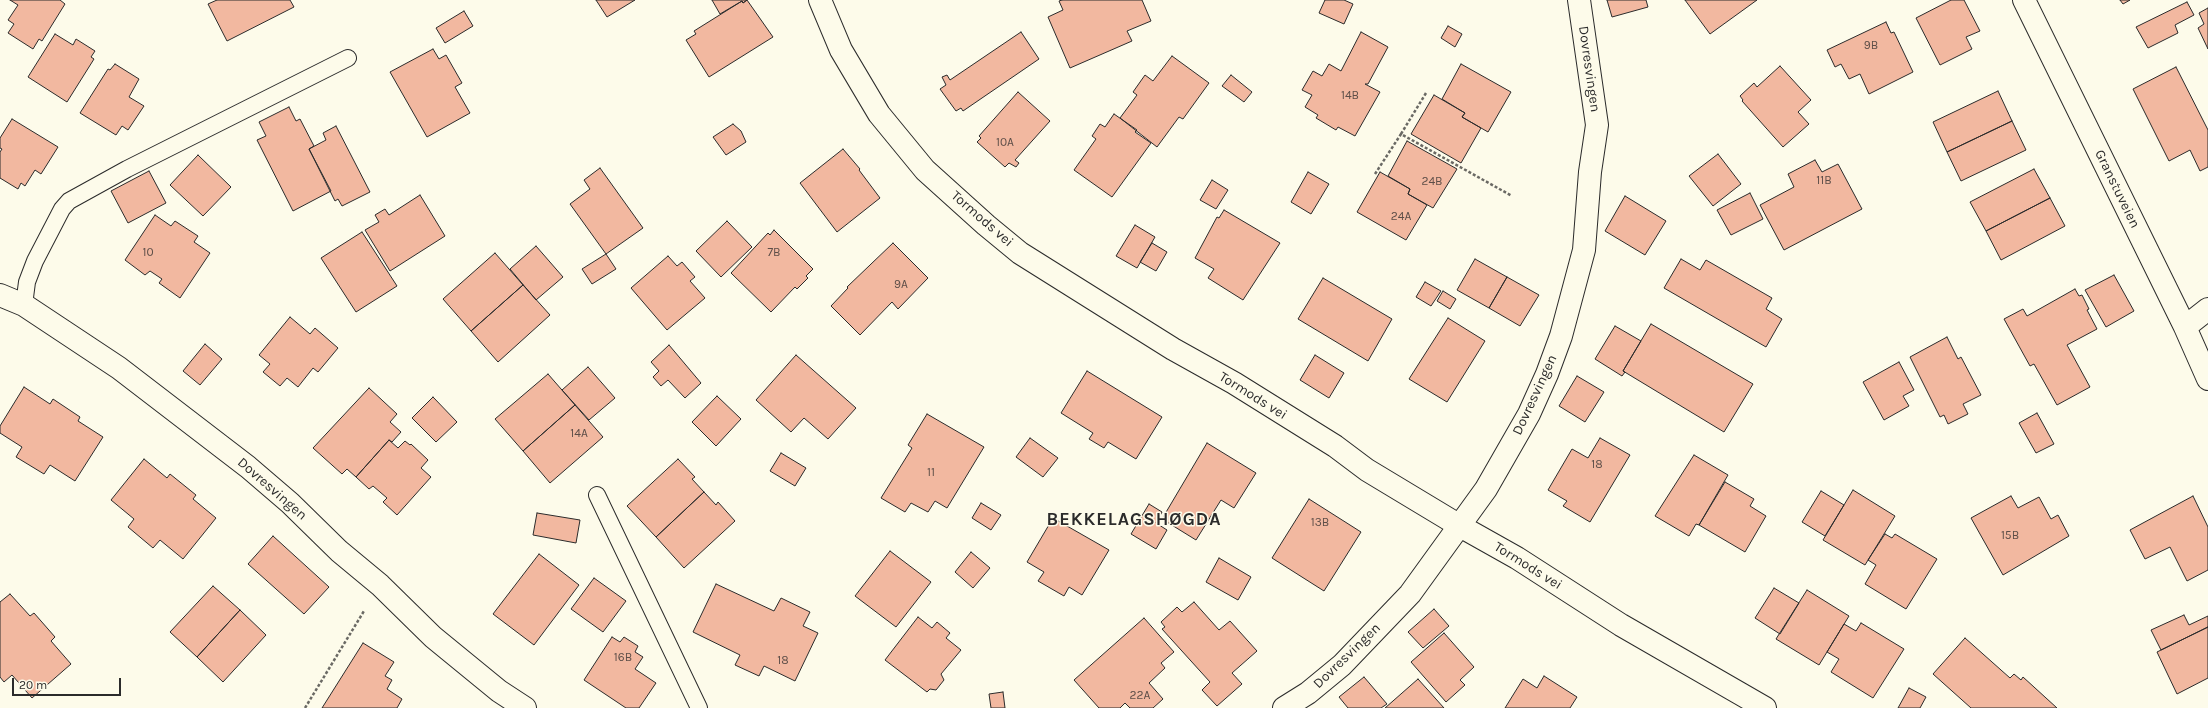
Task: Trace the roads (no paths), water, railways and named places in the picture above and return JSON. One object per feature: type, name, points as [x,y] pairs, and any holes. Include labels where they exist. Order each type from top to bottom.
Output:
[{"type":"street","name":"Tormods vei","points":[[820,0],[841,50],[879,114],[925,170],[986,225],[1020,253],[1335,446],[1366,470],[1460,526],[1518,558],[1622,625],[1765,708]]},
{"type":"street","name":"Dovresvingen","points":[[1284,708],[1308,693],[1342,665],[1410,594],[1486,489],[1529,414],[1561,336],[1584,250],[1590,172],[1597,125],[1579,0]]},
{"type":"street","name":"Granstuveien","points":[[2024,0],[2185,326],[2208,379]]},
{"type":"street","name":"Dovresvingen","points":[[0,295],[24,305],[119,368],[248,467],[290,503],[339,551],[380,585],[433,636],[498,690],[525,708]]},
{"type":"street","points":[[2185,326],[2208,309]]},
{"type":"lane","points":[[24,305],[27,282],[35,261],[62,209],[69,201],[127,169],[348,58]]},
{"type":"lane","points":[[596,495],[699,708]]},
{"type":"district","name":"BEKKELAGSHØGDA","points":[[1134,520]]}]
